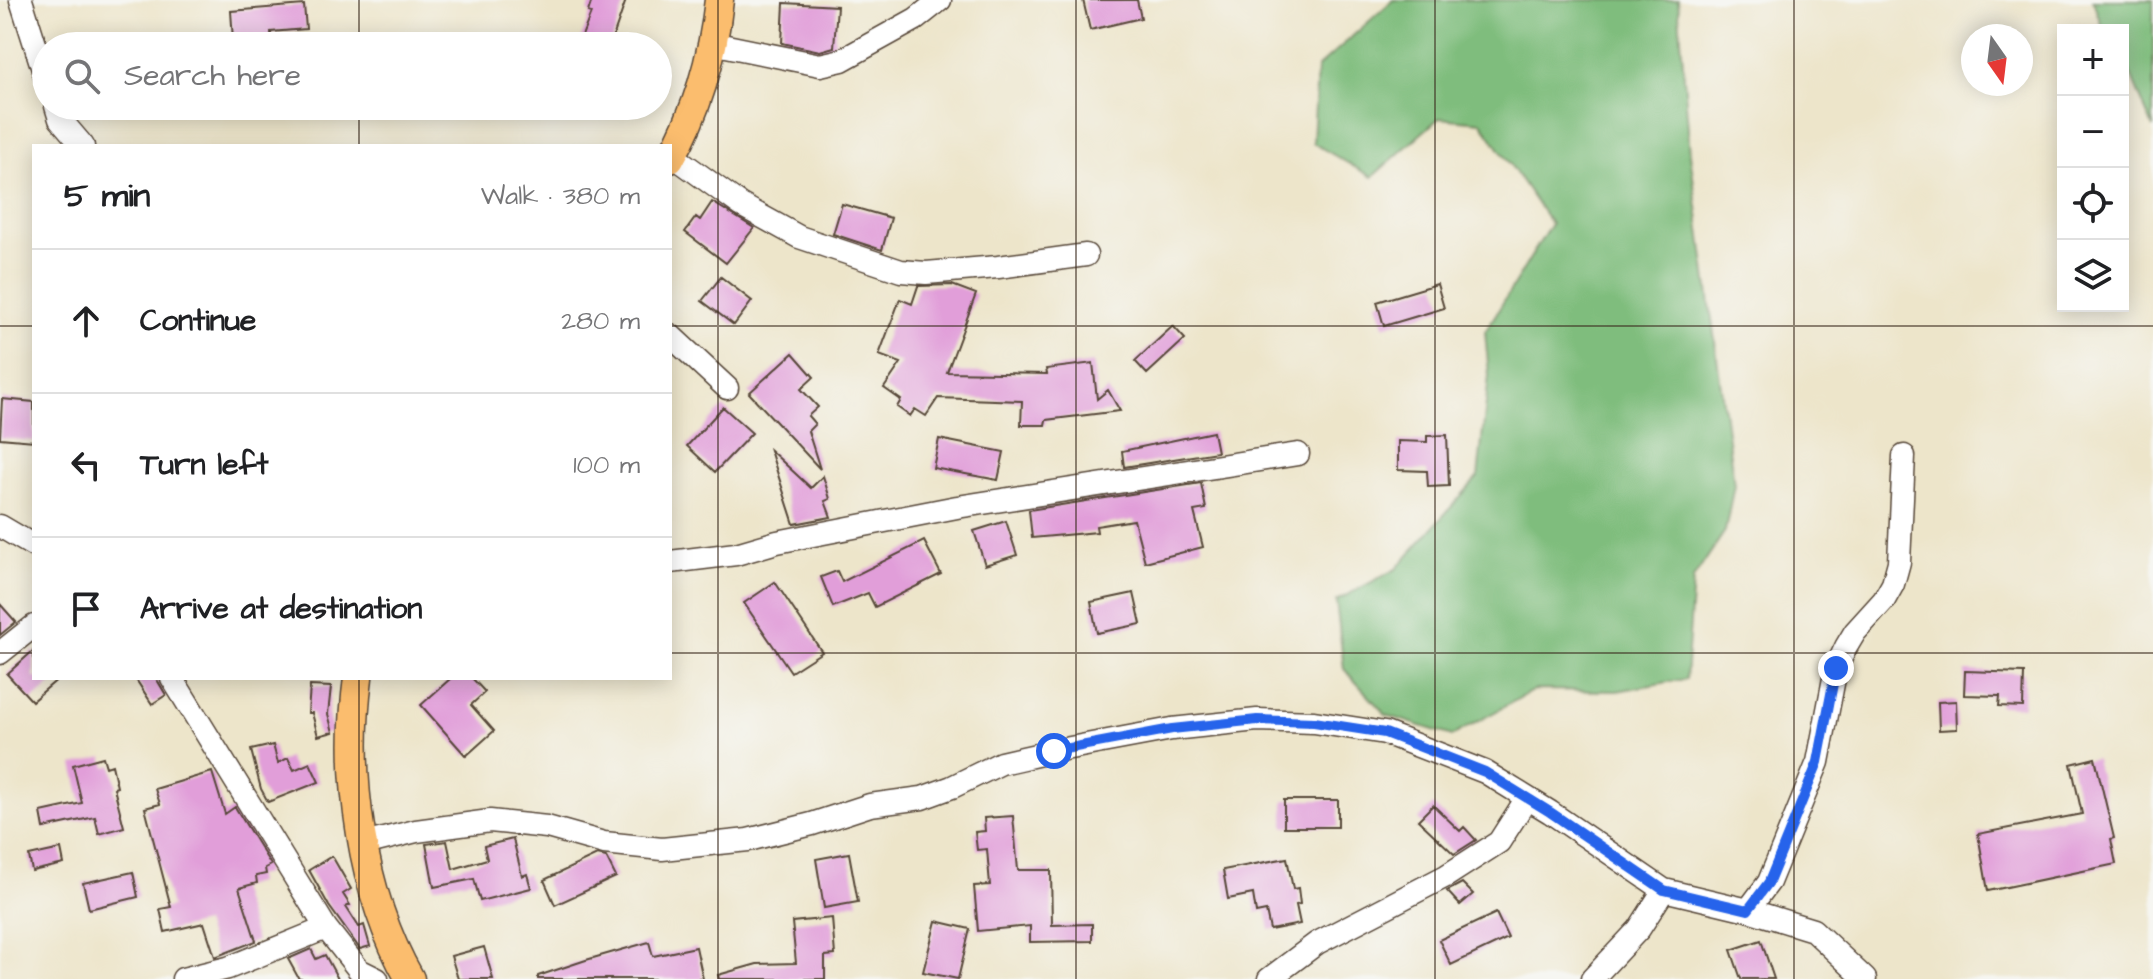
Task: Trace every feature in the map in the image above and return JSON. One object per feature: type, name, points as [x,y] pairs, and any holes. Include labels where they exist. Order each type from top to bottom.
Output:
[{"type":"main road","points":[[672,155],[698,101],[719,0]]},
{"type":"main road","points":[[358,680],[354,794],[371,880],[392,944],[410,979]]},
{"type":"street","points":[[21,0],[32,35]]},
{"type":"street","points":[[712,43],[820,65],[842,60],[916,19],[940,0]]},
{"type":"street","points":[[58,120],[59,144]]},
{"type":"street","points":[[64,120],[82,144]]},
{"type":"street","points":[[672,158],[741,205],[799,237],[901,271],[926,273],[998,267],[1086,255]]},
{"type":"street","points":[[672,337],[727,388]]},
{"type":"street","points":[[672,562],[736,554],[777,542],[957,507],[1298,454]]},
{"type":"street","points":[[1748,910],[1769,882],[1818,762],[1836,668],[1855,632],[1884,600],[1893,584],[1899,562],[1904,456]]},
{"type":"street","points":[[0,526],[32,545]]},
{"type":"street","points":[[0,653],[32,628]]},
{"type":"street","points":[[173,680],[326,928],[359,970],[377,979]]},
{"type":"street","points":[[364,844],[416,831],[490,821],[547,827],[604,843],[662,849],[748,840],[870,805],[922,798],[1001,763],[1172,729],[1257,720],[1314,722],[1385,733],[1485,772],[1664,890],[1748,910],[1813,930],[1865,979]]},
{"type":"street","points":[[1269,979],[1317,943],[1446,876],[1499,842],[1527,798]]},
{"type":"street","points":[[1592,979],[1639,929],[1664,890]]},
{"type":"street","points":[[183,979],[228,968],[326,928]]},
{"type":"green space","points":[[1393,0],[1678,0],[1690,154],[1734,485],[1725,531],[1693,579],[1686,679],[1617,691],[1534,690],[1452,736],[1386,715],[1344,669],[1336,601],[1396,569],[1478,477],[1489,375],[1485,332],[1551,224],[1481,122],[1439,118],[1372,177],[1313,143],[1317,68]]},
{"type":"green space","points":[[2093,0],[2153,0],[2153,128],[2129,70],[2129,24],[2101,24]]},
{"type":"building","points":[[592,0],[626,0],[615,32],[584,32],[591,13],[588,12]]},
{"type":"building","points":[[1083,0],[1137,0],[1141,18],[1090,30]]},
{"type":"building","points":[[784,3],[837,6],[834,47],[820,51],[782,43]]},
{"type":"building","points":[[304,5],[306,29],[232,32],[231,11]]},
{"type":"building","points":[[712,202],[754,228],[726,263],[685,232],[696,217],[700,220]]},
{"type":"building","points":[[842,204],[891,218],[882,250],[833,234]]},
{"type":"building","points":[[721,277],[752,301],[734,325],[702,301]]},
{"type":"building","points":[[1437,284],[1444,308],[1384,326],[1377,302]]},
{"type":"building","points":[[952,285],[976,294],[947,372],[1047,374],[1046,369],[1093,363],[1097,399],[1108,390],[1120,411],[1046,420],[1045,425],[1021,425],[1022,401],[938,398],[926,416],[915,409],[910,416],[897,407],[901,400],[884,388],[901,363],[879,355],[900,299],[912,304],[918,286]]},
{"type":"building","points":[[1173,326],[1185,339],[1147,374],[1135,361]]},
{"type":"building","points":[[793,353],[814,377],[801,389],[818,407],[808,416],[815,424],[808,431],[820,469],[749,393]]},
{"type":"building","points":[[2,399],[32,402],[32,441],[0,438]]},
{"type":"building","points":[[723,407],[752,433],[715,472],[687,446]]},
{"type":"building","points":[[1213,432],[1217,452],[1124,467],[1122,451]]},
{"type":"building","points":[[1447,435],[1449,486],[1428,487],[1427,471],[1398,470],[1398,441],[1427,442],[1427,436]]},
{"type":"building","points":[[939,439],[1004,452],[998,480],[933,468]]},
{"type":"building","points":[[770,450],[811,488],[823,476],[830,499],[825,501],[831,517],[794,524]]},
{"type":"building","points":[[1201,483],[1206,509],[1194,511],[1203,547],[1145,562],[1134,520],[1096,526],[1097,532],[1032,538],[1029,510]]},
{"type":"building","points":[[1006,521],[1017,555],[985,565],[974,531]]},
{"type":"building","points":[[924,541],[941,574],[875,607],[868,593],[833,607],[821,577],[837,571],[842,582]]},
{"type":"building","points":[[775,582],[822,652],[791,672],[744,603]]},
{"type":"building","points":[[1134,593],[1141,624],[1097,633],[1091,602]]},
{"type":"building","points":[[0,604],[16,622],[0,635]]},
{"type":"building","points":[[32,652],[32,680],[57,680],[32,701],[7,674]]},
{"type":"building","points":[[1965,671],[2024,673],[2023,707],[1999,706],[2000,696],[1964,695]]},
{"type":"building","points":[[136,680],[157,680],[166,695],[152,704]]},
{"type":"building","points":[[449,680],[474,680],[485,692],[471,705],[494,731],[466,756],[421,705]]},
{"type":"building","points":[[310,686],[331,687],[328,714],[333,732],[318,736],[312,713],[308,713]]},
{"type":"building","points":[[1956,701],[1957,729],[1939,730],[1938,702]]},
{"type":"building","points":[[273,745],[278,763],[288,758],[294,770],[310,763],[319,782],[268,802],[261,789],[251,750]]},
{"type":"building","points":[[103,757],[106,767],[112,765],[117,787],[114,788],[124,827],[99,834],[95,817],[44,828],[41,812],[82,803],[73,765]]},
{"type":"building","points":[[2095,758],[2114,838],[2111,839],[2116,864],[1988,891],[1978,834],[2082,814],[2071,764]]},
{"type":"building","points":[[212,772],[225,814],[235,807],[271,865],[265,868],[266,874],[256,876],[257,883],[239,888],[256,941],[215,957],[204,923],[165,932],[160,909],[171,907],[145,808],[160,804],[155,789]]},
{"type":"building","points":[[1284,800],[1338,800],[1338,827],[1284,827]]},
{"type":"building","points":[[1433,805],[1460,831],[1464,827],[1476,840],[1454,854],[1418,820]]},
{"type":"building","points":[[1013,816],[1018,870],[1051,870],[1052,925],[1092,924],[1092,941],[1030,942],[1030,926],[978,931],[974,886],[990,885],[987,849],[977,850],[975,832],[985,831],[984,818]]},
{"type":"building","points":[[513,839],[522,876],[527,874],[531,888],[480,901],[474,879],[434,887],[426,844],[447,841],[453,869],[487,859],[484,846]]},
{"type":"building","points":[[61,849],[64,864],[32,871],[29,856]]},
{"type":"building","points":[[849,853],[858,902],[824,908],[816,859]]},
{"type":"building","points":[[597,855],[606,857],[616,877],[555,905],[544,880]]},
{"type":"building","points":[[332,856],[351,889],[343,894],[350,905],[346,907],[359,927],[364,925],[370,946],[360,949],[329,906],[309,870]]},
{"type":"building","points":[[1287,858],[1293,889],[1298,888],[1300,904],[1296,905],[1300,924],[1270,930],[1266,911],[1256,913],[1253,894],[1228,899],[1223,870]]},
{"type":"building","points":[[133,872],[138,897],[89,909],[83,883]]},
{"type":"building","points":[[1462,883],[1473,894],[1460,905],[1447,891]]},
{"type":"building","points":[[1496,913],[1508,938],[1451,965],[1439,940]]},
{"type":"building","points":[[832,918],[835,955],[825,956],[825,979],[719,979],[718,975],[757,964],[796,963],[792,922]]},
{"type":"building","points":[[936,921],[970,929],[958,979],[923,972]]},
{"type":"building","points":[[1761,940],[1774,979],[1741,979],[1731,950]]},
{"type":"building","points":[[649,942],[653,956],[696,947],[703,979],[538,979],[538,976],[586,960]]},
{"type":"building","points":[[484,947],[493,979],[458,979],[451,956]]},
{"type":"building","points":[[311,949],[316,959],[325,955],[338,979],[299,979],[288,959]]},
{"type":"route","points":[[1054,751],[1172,729],[1257,720],[1314,722],[1385,733],[1485,772],[1664,890],[1748,910],[1769,882],[1818,762],[1836,668]]}]
